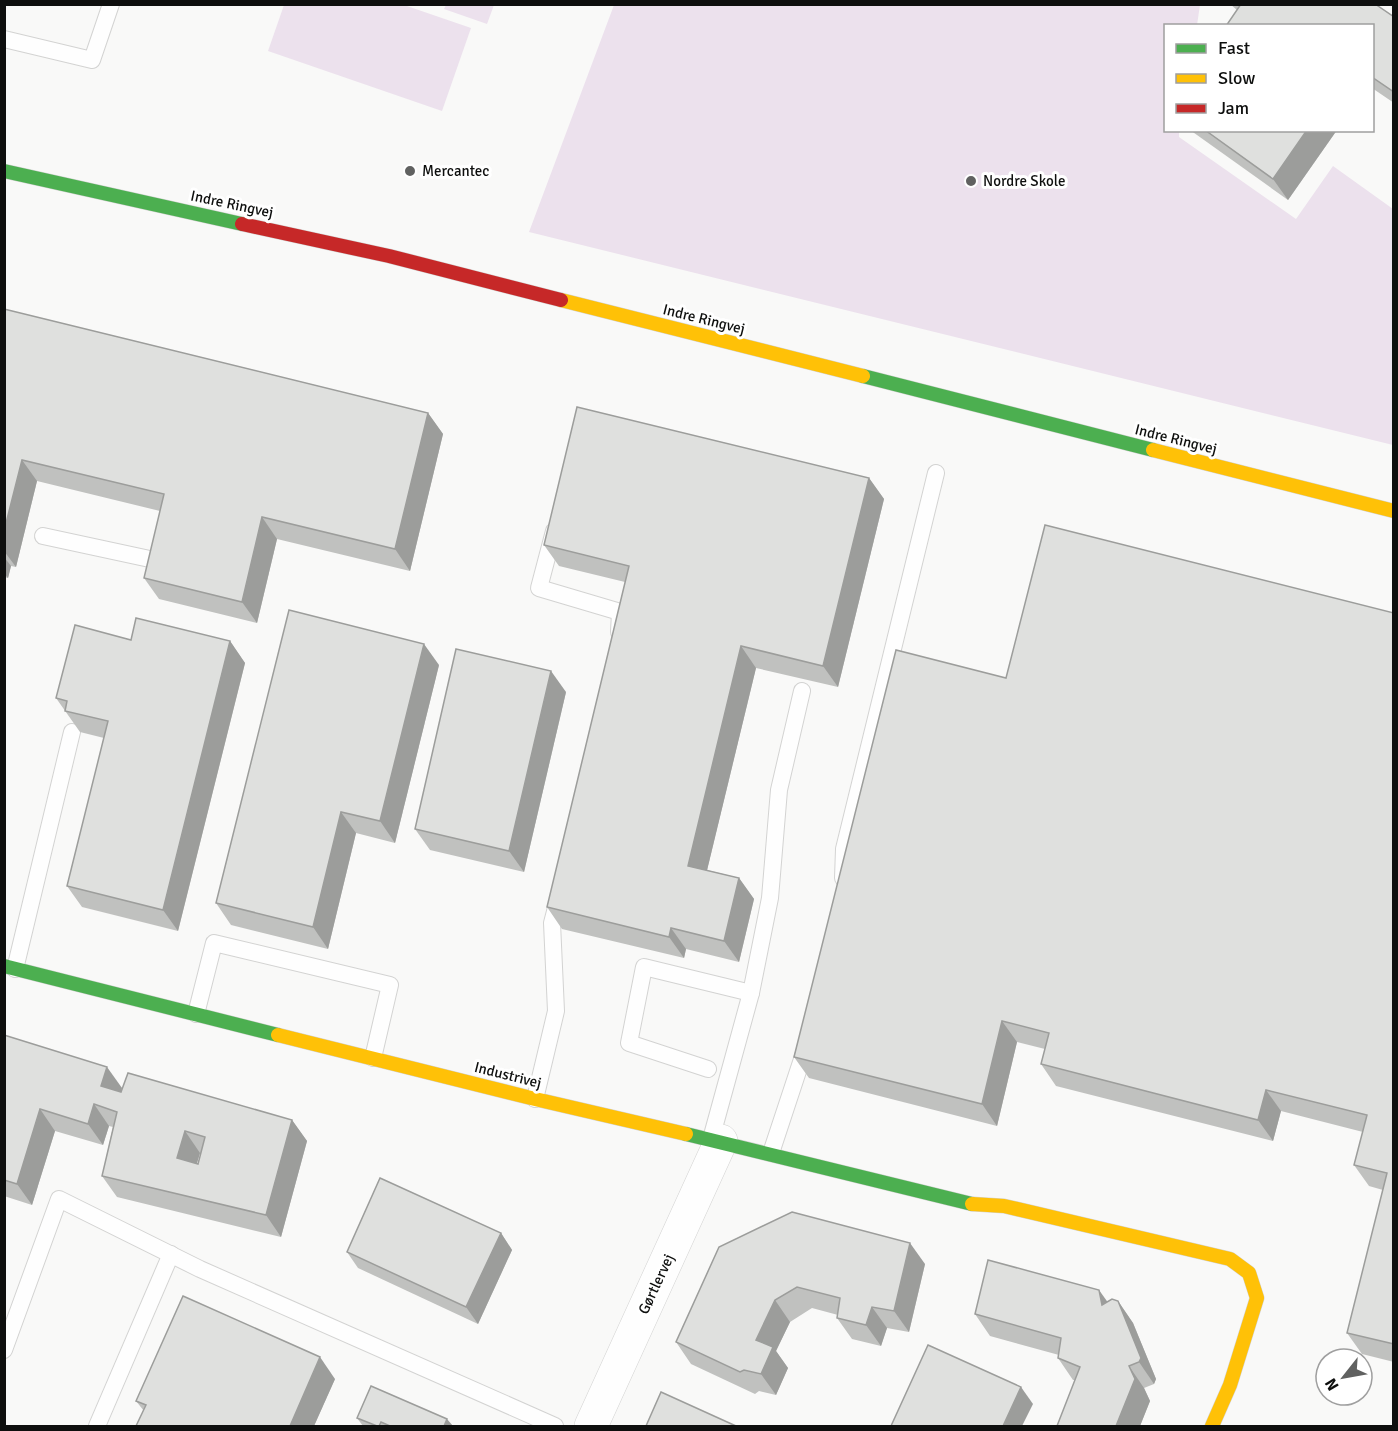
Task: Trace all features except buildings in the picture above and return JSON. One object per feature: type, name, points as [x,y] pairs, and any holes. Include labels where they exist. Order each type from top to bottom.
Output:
[{"type":"street","name":"Indre Ringvej","points":[[4,171],[389,256],[1394,511]]},
{"type":"street","name":"Industrivej","points":[[10,967],[535,1099],[771,1153],[970,1204],[1005,1206],[1230,1259],[1249,1273],[1257,1298],[1230,1386],[1212,1426]]},
{"type":"street","name":"Gørtlervej","points":[[591,1426],[716,1140]]},
{"type":"lane","points":[[4,39],[92,60],[111,4]]},
{"type":"lane","points":[[843,890],[844,849],[936,473]]},
{"type":"lane","points":[[556,520],[539,588],[620,612],[618,644]]},
{"type":"lane","points":[[43,536],[159,561]]},
{"type":"lane","points":[[716,1140],[751,993],[770,898],[779,790],[802,691]]},
{"type":"lane","points":[[10,967],[72,732]]},
{"type":"lane","points":[[535,1099],[556,1011],[552,923],[563,878]]},
{"type":"lane","points":[[196,1014],[214,943],[390,985],[373,1058]]},
{"type":"lane","points":[[708,1069],[629,1043],[644,968],[751,993]]},
{"type":"lane","points":[[771,1153],[811,1030]]},
{"type":"lane","points":[[4,1350],[58,1199],[171,1254],[555,1426]]},
{"type":"lane","points":[[97,1426],[171,1254]]},
{"type":"shaded area","points":[[446,4],[494,5],[487,24],[444,9]]},
{"type":"shaded area","points":[[284,5],[404,5],[471,28],[442,111],[268,51]]},
{"type":"shaded area","name":"Nordre Skole","points":[[614,5],[1200,5],[1197,24],[1164,24],[1164,132],[1179,132],[1179,137],[1296,219],[1333,166],[1393,209],[1393,445],[529,232]]},
{"type":"traffic: fast","points":[[4,171],[242,224]]},
{"type":"traffic: fast","points":[[863,376],[1153,450]]},
{"type":"traffic: fast","points":[[4,966],[278,1035]]},
{"type":"traffic: fast","points":[[686,1134],[972,1204]]},
{"type":"traffic: slow","points":[[561,300],[863,376]]},
{"type":"traffic: slow","points":[[1153,450],[1394,511]]},
{"type":"traffic: slow","points":[[278,1035],[686,1134]]},
{"type":"traffic: slow","points":[[972,1204],[1004,1206],[1230,1259],[1249,1273],[1257,1298],[1230,1385],[1212,1426]]},
{"type":"traffic: jam","points":[[242,224],[389,256],[561,300]]},
{"type":"place","name":"Mercantec","points":[[410,171]]},
{"type":"place","name":"Nordre Skole","points":[[971,181]]}]
